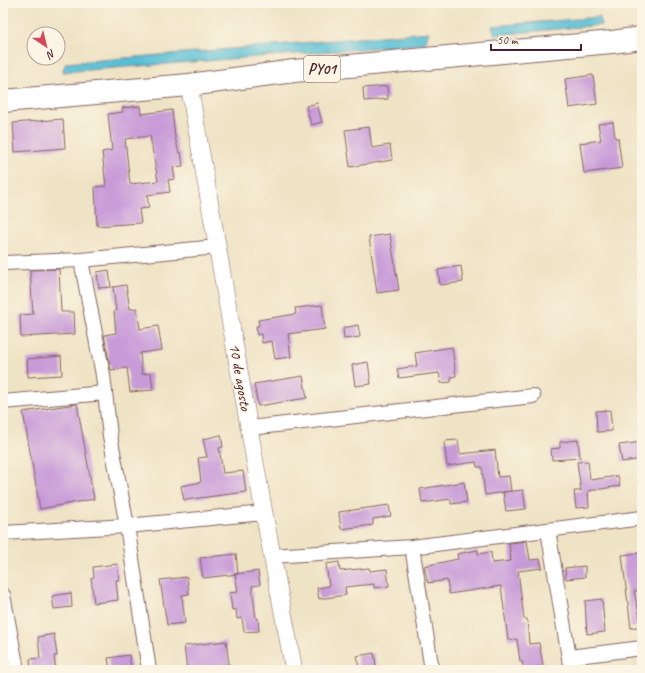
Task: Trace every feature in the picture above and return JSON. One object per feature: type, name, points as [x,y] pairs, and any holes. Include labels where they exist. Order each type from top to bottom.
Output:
[{"type":"highway","name":"PY01","points":[[3,101],[189,85],[294,71],[642,38]]},
{"type":"street","name":"10 de agosto","points":[[189,85],[264,513],[294,670]]},
{"type":"street","points":[[3,263],[81,260],[218,247]]},
{"type":"street","points":[[81,260],[106,393],[110,436],[127,526],[149,670]]},
{"type":"street","points":[[3,402],[106,393]]},
{"type":"street","points":[[250,428],[533,396]]},
{"type":"street","points":[[3,533],[127,526],[264,513]]},
{"type":"street","points":[[272,556],[412,547],[642,518]]},
{"type":"street","points":[[548,530],[570,664],[642,648]]},
{"type":"street","points":[[412,547],[432,670]]},
{"type":"street","points":[[3,595],[17,670]]},
{"type":"water","points":[[600,17],[601,25],[495,35],[492,26]]},
{"type":"water","points":[[429,32],[425,44],[62,72],[66,66],[66,63]]},
{"type":"building","points":[[593,75],[597,104],[569,108],[565,79]]},
{"type":"building","points":[[387,86],[388,99],[364,101],[363,88]]},
{"type":"building","points":[[317,103],[322,122],[311,125],[306,106]]},
{"type":"building","points":[[140,106],[141,114],[172,110],[175,137],[179,153],[181,152],[183,166],[173,167],[175,179],[168,180],[170,192],[147,195],[149,208],[139,209],[141,223],[97,226],[95,187],[106,186],[102,152],[112,150],[108,114],[123,112],[122,108]],"holes":[[[150,136],[158,181],[130,184],[125,139]]]},
{"type":"building","points":[[63,119],[65,148],[15,152],[13,123]]},
{"type":"building","points":[[613,122],[615,138],[618,138],[622,168],[584,173],[580,143],[601,140],[598,124]]},
{"type":"building","points":[[369,127],[372,148],[390,145],[392,160],[350,167],[345,130]]},
{"type":"building","points":[[390,234],[399,290],[377,293],[369,237]]},
{"type":"building","points":[[461,266],[463,282],[440,285],[438,270]]},
{"type":"building","points":[[59,269],[61,312],[74,312],[75,334],[21,337],[20,315],[33,314],[30,270]]},
{"type":"building","points":[[109,270],[111,287],[99,288],[97,272]]},
{"type":"building","points":[[126,285],[130,309],[137,308],[140,329],[158,326],[162,350],[140,353],[142,374],[151,373],[153,390],[130,392],[127,368],[111,370],[104,335],[116,333],[114,311],[116,311],[113,287]]},
{"type":"building","points":[[322,305],[325,329],[288,334],[291,357],[275,359],[272,341],[262,343],[261,334],[257,335],[256,326],[259,326],[258,320],[296,314],[295,308]]},
{"type":"building","points":[[358,325],[360,337],[344,339],[343,328]]},
{"type":"building","points":[[452,347],[456,376],[451,377],[451,382],[441,383],[439,373],[399,378],[397,369],[417,366],[415,353]]},
{"type":"building","points":[[61,356],[62,375],[28,377],[27,359]]},
{"type":"building","points":[[368,362],[371,384],[355,386],[352,365]]},
{"type":"building","points":[[303,376],[307,398],[258,406],[254,384]]},
{"type":"building","points":[[77,404],[94,499],[40,509],[23,412]]},
{"type":"building","points":[[610,410],[612,431],[597,432],[596,411]]},
{"type":"building","points":[[221,435],[223,447],[219,448],[223,473],[243,471],[246,492],[184,500],[181,486],[201,482],[198,458],[207,457],[203,439]]},
{"type":"building","points":[[458,440],[460,454],[495,450],[498,477],[509,476],[511,491],[485,495],[482,467],[477,467],[476,462],[447,466],[444,441]]},
{"type":"building","points":[[578,440],[580,458],[552,460],[551,449],[560,448],[560,442]]},
{"type":"building","points":[[642,442],[642,459],[622,462],[619,445]]},
{"type":"building","points":[[588,461],[590,480],[618,476],[620,486],[588,491],[589,507],[576,508],[574,491],[581,491],[577,462]]},
{"type":"building","points":[[464,482],[467,502],[451,504],[451,499],[422,503],[420,489]]},
{"type":"building","points":[[523,490],[526,509],[506,511],[503,492]]},
{"type":"building","points":[[389,505],[391,516],[373,519],[373,525],[341,529],[339,512]]},
{"type":"building","points":[[527,541],[530,560],[540,559],[542,568],[518,571],[524,619],[527,619],[529,644],[539,643],[544,670],[524,670],[522,661],[520,661],[517,639],[508,640],[501,586],[449,594],[447,580],[428,583],[424,566],[458,559],[457,554],[478,550],[478,554],[491,552],[492,563],[511,561],[509,543]]},
{"type":"building","points":[[639,553],[642,591],[634,591],[642,626],[631,628],[622,555]]},
{"type":"building","points":[[236,554],[238,574],[203,578],[200,558]]},
{"type":"building","points":[[339,562],[340,571],[369,568],[370,571],[387,569],[389,586],[374,588],[374,584],[345,587],[346,595],[319,599],[317,588],[329,586],[326,564]]},
{"type":"building","points":[[117,564],[119,580],[116,580],[118,600],[94,603],[91,578],[94,577],[93,567]]},
{"type":"building","points":[[585,566],[585,577],[566,579],[565,568]]},
{"type":"building","points":[[258,571],[260,585],[252,586],[259,631],[244,632],[242,618],[237,619],[236,609],[232,610],[230,593],[238,592],[235,574]]},
{"type":"building","points":[[187,577],[189,594],[182,595],[185,623],[167,625],[160,580]]},
{"type":"building","points":[[71,593],[72,607],[54,609],[52,596]]},
{"type":"building","points":[[602,599],[605,632],[587,634],[585,601]]},
{"type":"building","points":[[54,634],[57,656],[54,656],[56,670],[31,670],[30,659],[40,658],[38,637]]},
{"type":"building","points":[[226,641],[229,664],[207,667],[207,670],[187,670],[184,646]]},
{"type":"building","points":[[374,653],[377,670],[359,670],[357,656]]},
{"type":"building","points":[[129,655],[131,668],[110,670],[108,658]]}]
